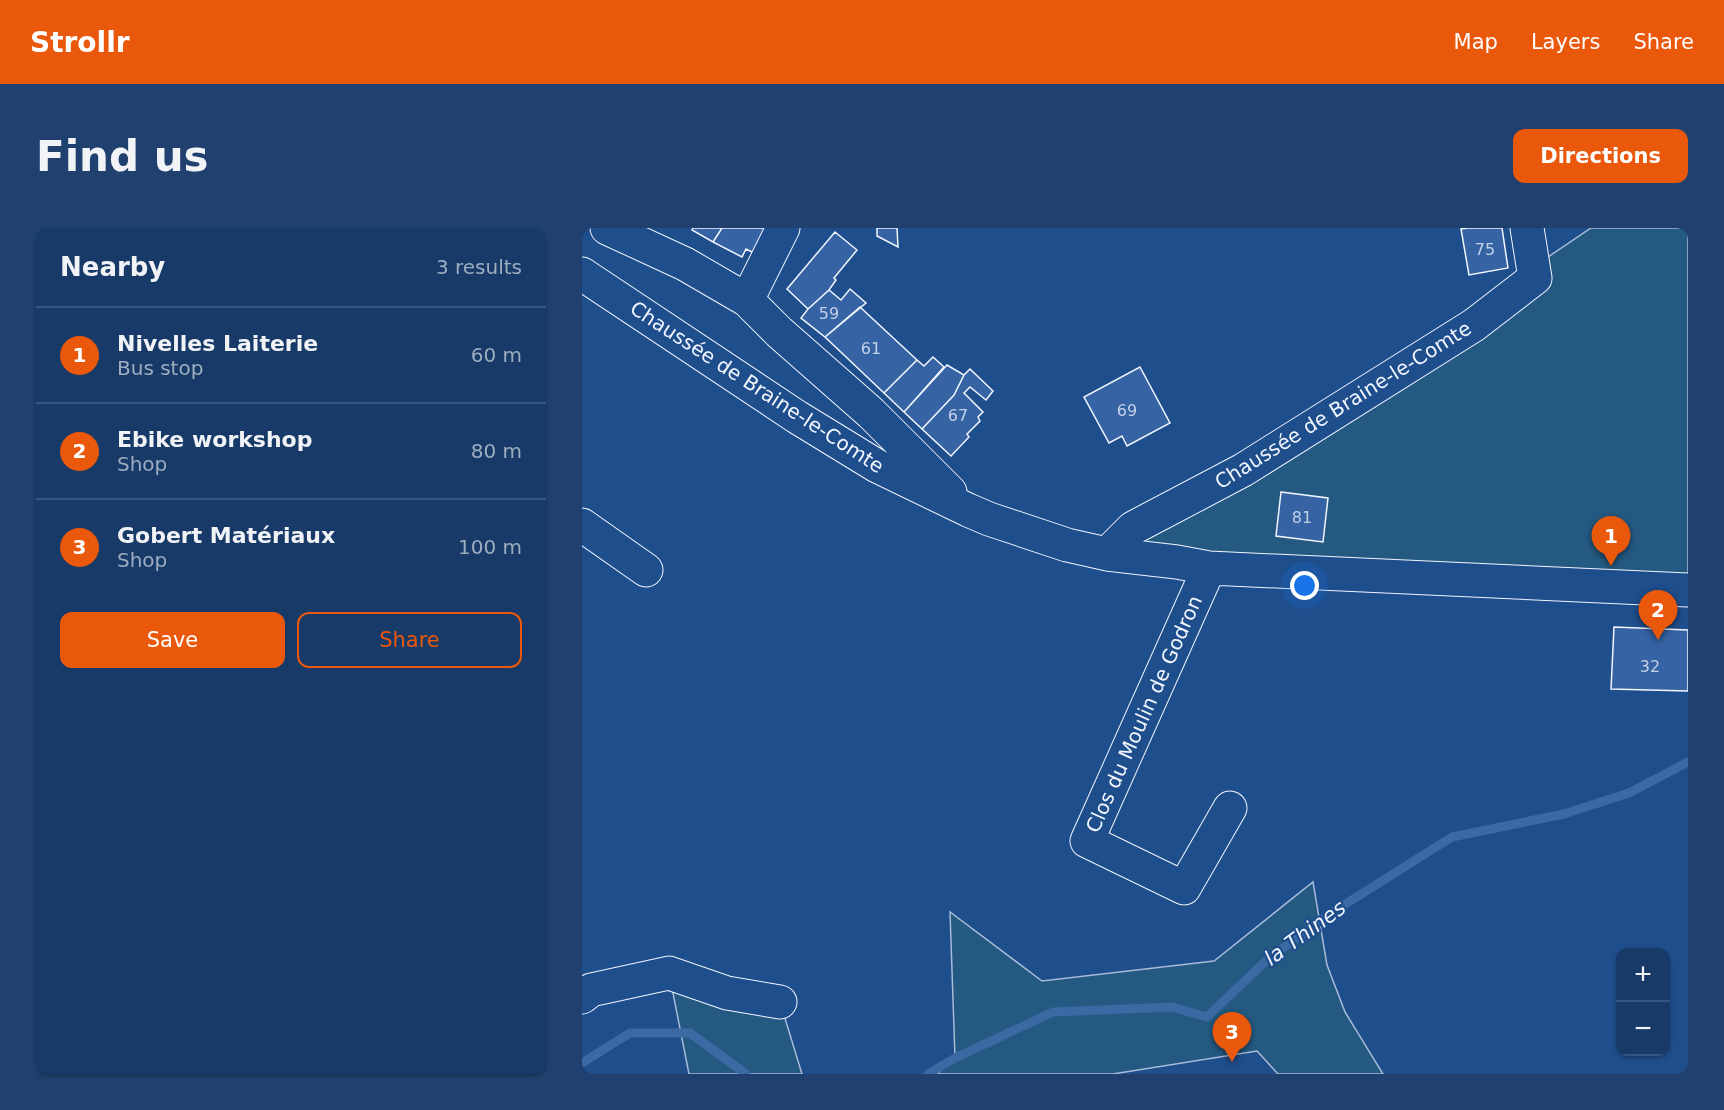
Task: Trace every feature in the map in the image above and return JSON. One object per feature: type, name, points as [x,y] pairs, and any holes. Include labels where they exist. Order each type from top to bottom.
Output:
[{"type":"street","name":"Chaussée de Braine-le-Comte","points":[[608,228],[685,264],[747,300],[871,413],[968,510]]},
{"type":"street","points":[[747,300],[783,228]]},
{"type":"street","name":"Chaussée de Braine-le-Comte","points":[[1107,555],[1133,528],[1243,470],[1474,325],[1535,278],[1527,228]]},
{"type":"street","name":"Chaussée de Braine-le-Comte","points":[[582,274],[807,424],[877,466],[989,519],[1067,545],[1107,555],[1177,562],[1209,568],[1688,590]]},
{"type":"street","points":[[582,525],[646,570]]},
{"type":"street","name":"Clos du Moulin de Godron","points":[[1209,568],[1087,841],[1184,888],[1230,808]]},
{"type":"street","points":[[582,998],[591,990],[669,973],[727,993],[780,1002]]},
{"type":"shaded area","points":[[1591,228],[1688,228],[1688,590],[1107,554]]},
{"type":"shaded area","points":[[1313,882],[1327,965],[1345,1012],[1383,1074],[1278,1074],[1257,1051],[1113,1074],[937,1074],[955,1058],[950,912],[1042,981],[1214,961]]},
{"type":"shaded area","points":[[669,973],[780,1002],[802,1074],[689,1074]]},
{"type":"building","points":[[693,228],[722,228],[713,242],[692,230]]},
{"type":"building","points":[[722,228],[777,228],[762,257],[746,249],[742,257],[713,242]]},
{"type":"building","points":[[877,228],[897,228],[898,247],[877,236]]},
{"type":"building","points":[[1502,228],[1508,268],[1469,275],[1461,229]]},
{"type":"building","points":[[835,232],[857,250],[834,278],[836,280],[829,290],[808,309],[787,289]]},
{"type":"building","points":[[850,289],[866,303],[825,337],[801,318],[829,290],[841,300]]},
{"type":"building","points":[[860,307],[917,360],[884,393],[825,337]]},
{"type":"building","points":[[933,357],[944,367],[904,412],[884,393],[917,360],[924,366]]},
{"type":"building","points":[[947,365],[964,375],[954,395],[922,429],[904,412]]},
{"type":"building","points":[[1140,367],[1170,423],[1127,446],[1122,436],[1109,443],[1084,397]]},
{"type":"building","points":[[970,369],[993,391],[986,400],[970,387],[964,393],[983,412],[978,417],[980,421],[967,434],[969,437],[951,456],[922,429],[954,395],[964,375]]},
{"type":"building","points":[[1281,492],[1328,498],[1323,542],[1276,536]]},
{"type":"building","points":[[1614,627],[1688,630],[1688,691],[1611,689]]},
{"type":"waterway","name":"la Thines","points":[[928,1074],[955,1058],[1053,1012],[1172,1007],[1207,1017],[1269,958],[1336,910],[1452,837],[1564,814],[1629,793],[1688,762]]},
{"type":"waterway","name":"la Thines","points":[[582,1063],[630,1033],[690,1033],[746,1074]]},
{"type":"place","name":"Nivelles Laiterie","points":[[1611,566]]},
{"type":"place","name":"Ebike workshop","points":[[1658,640]]},
{"type":"place","name":"Gobert Matériaux","points":[[1232,1062]]}]
